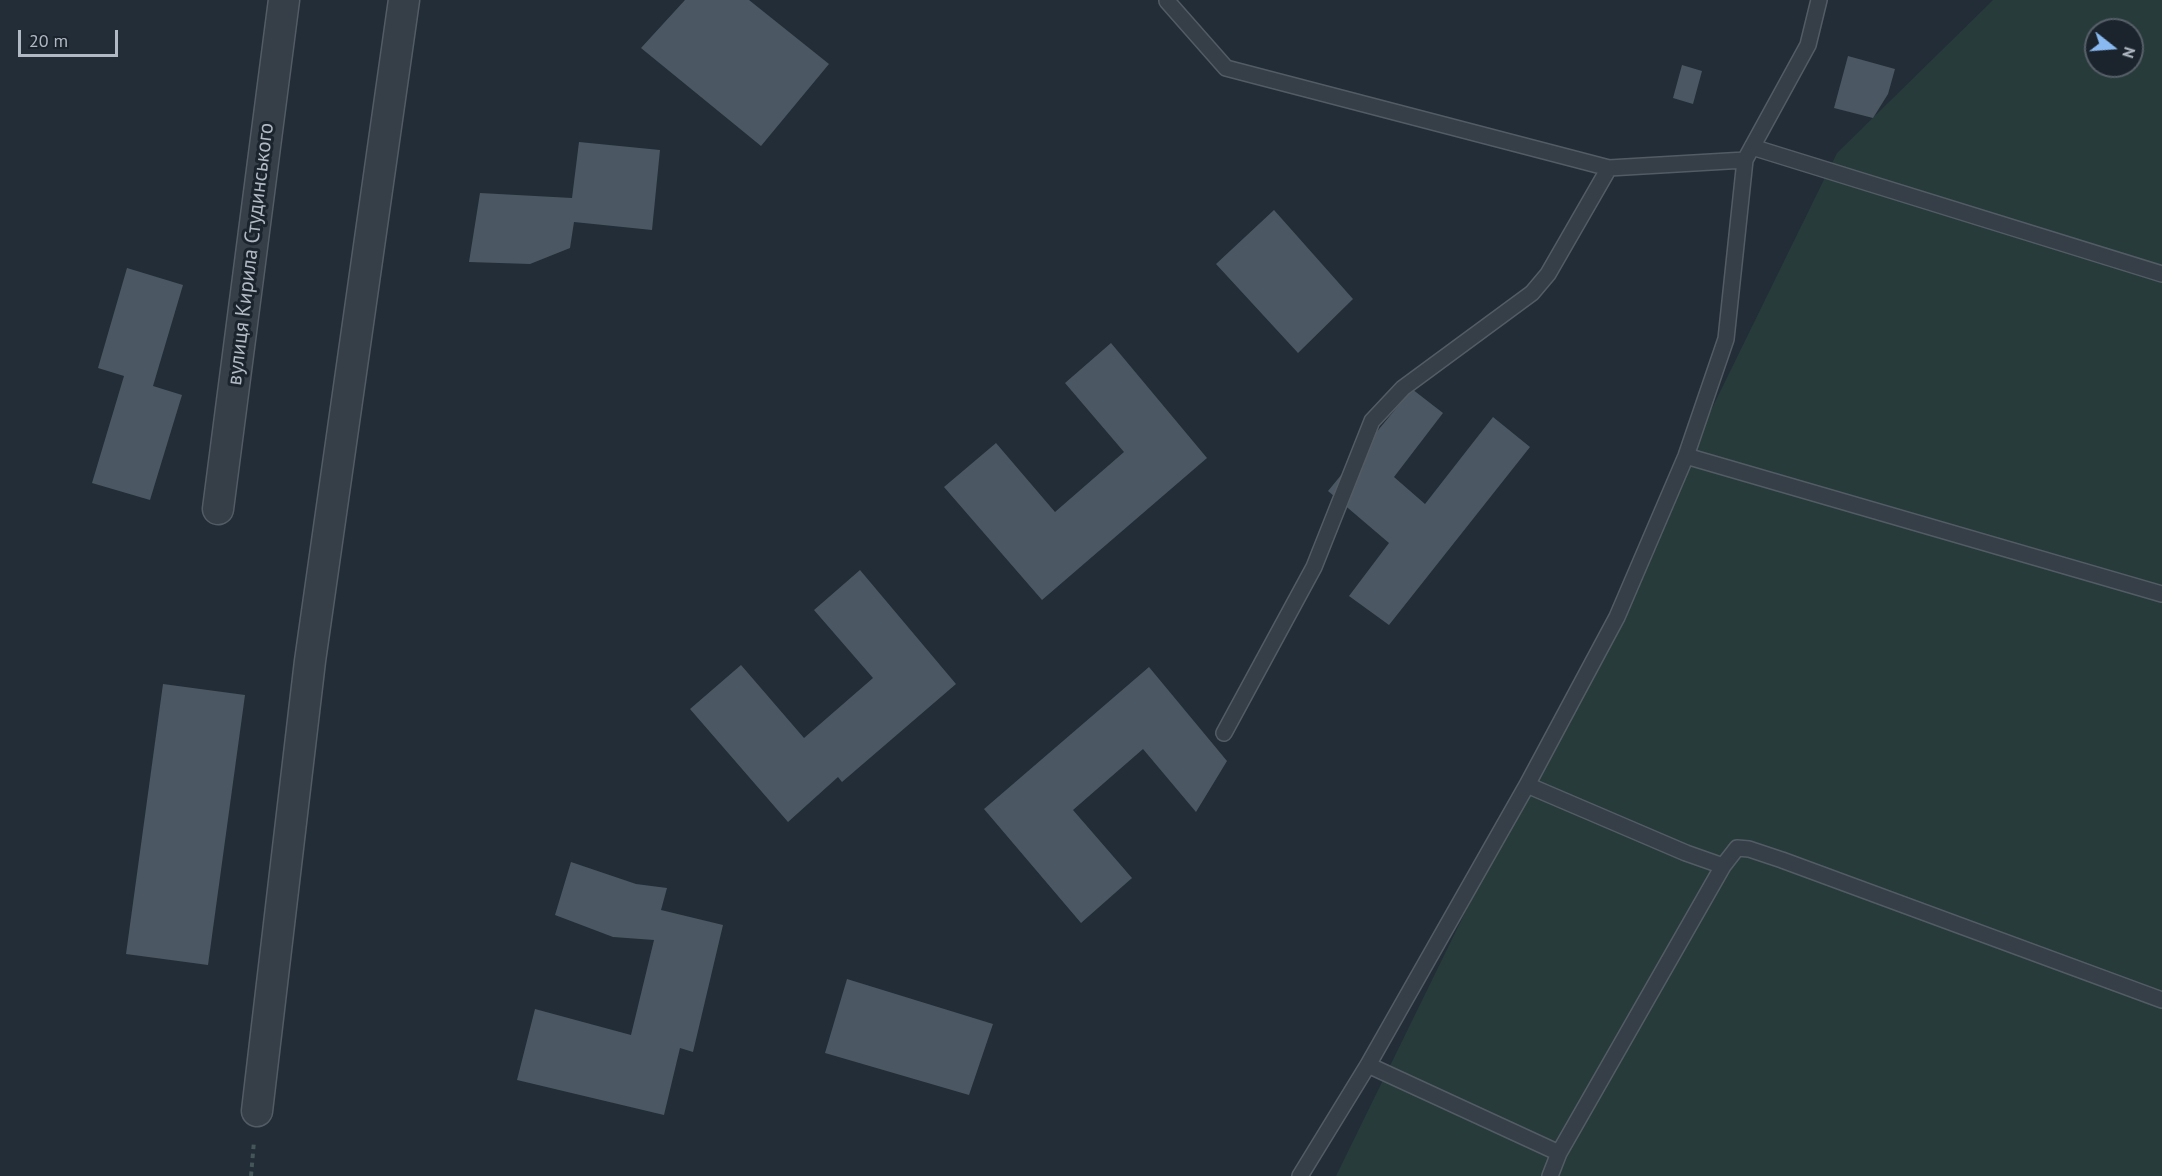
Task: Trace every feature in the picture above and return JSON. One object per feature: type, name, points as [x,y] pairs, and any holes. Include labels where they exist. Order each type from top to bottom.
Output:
[{"type":"street","name":"вулиця Кирила Студинського","points":[[218,508],[284,0]]},
{"type":"street","points":[[257,1111],[310,661],[404,0]]},
{"type":"lane","points":[[1300,1176],[1368,1065],[1527,785],[1617,617],[1686,456],[1726,339],[1748,153],[1808,45],[1819,0]]},
{"type":"lane","points":[[1167,1],[1226,68],[1608,168],[1748,153],[2161,268]]},
{"type":"lane","points":[[1224,733],[1314,567],[1372,422],[1403,388],[1532,293],[1548,274],[1608,168]]},
{"type":"lane","points":[[1686,456],[2162,594]]},
{"type":"lane","points":[[1527,785],[1686,853],[1723,866]]},
{"type":"lane","points":[[1550,1176],[1559,1153],[1723,866],[1737,848],[1749,849],[2162,1000]]},
{"type":"lane","points":[[1368,1065],[1559,1153]]},
{"type":"green space","points":[[1993,0],[2162,0],[2162,1176],[1336,1176],[1837,153]]},
{"type":"building","points":[[685,0],[749,0],[829,64],[761,146],[641,48]]},
{"type":"building","points":[[1848,56],[1895,69],[1888,94],[1873,118],[1834,108]]},
{"type":"building","points":[[1682,65],[1702,71],[1693,104],[1673,98]]},
{"type":"building","points":[[579,142],[660,150],[652,230],[574,222],[570,248],[530,264],[469,262],[480,193],[572,198]]},
{"type":"building","points":[[1274,210],[1353,299],[1298,353],[1216,264]]},
{"type":"building","points":[[127,268],[183,285],[153,386],[182,395],[150,500],[92,483],[124,376],[98,368]]},
{"type":"building","points":[[1111,343],[1207,458],[1042,600],[944,487],[996,443],[1055,512],[1124,452],[1065,383]]},
{"type":"building","points":[[1412,389],[1443,413],[1394,477],[1425,504],[1493,417],[1530,447],[1389,625],[1349,596],[1389,543],[1328,491]]},
{"type":"building","points":[[860,570],[956,684],[842,782],[838,777],[788,822],[690,709],[741,665],[804,738],[873,678],[814,610]]},
{"type":"building","points":[[1149,667],[1227,761],[1196,812],[1143,749],[1073,810],[1132,878],[1081,923],[984,809]]},
{"type":"building","points":[[163,684],[245,695],[208,965],[126,954]]},
{"type":"building","points":[[571,862],[636,884],[667,888],[661,910],[723,925],[693,1052],[680,1048],[664,1115],[517,1080],[535,1009],[631,1035],[654,940],[613,937],[555,915]]},
{"type":"building","points":[[847,979],[993,1024],[969,1095],[825,1053]]}]
